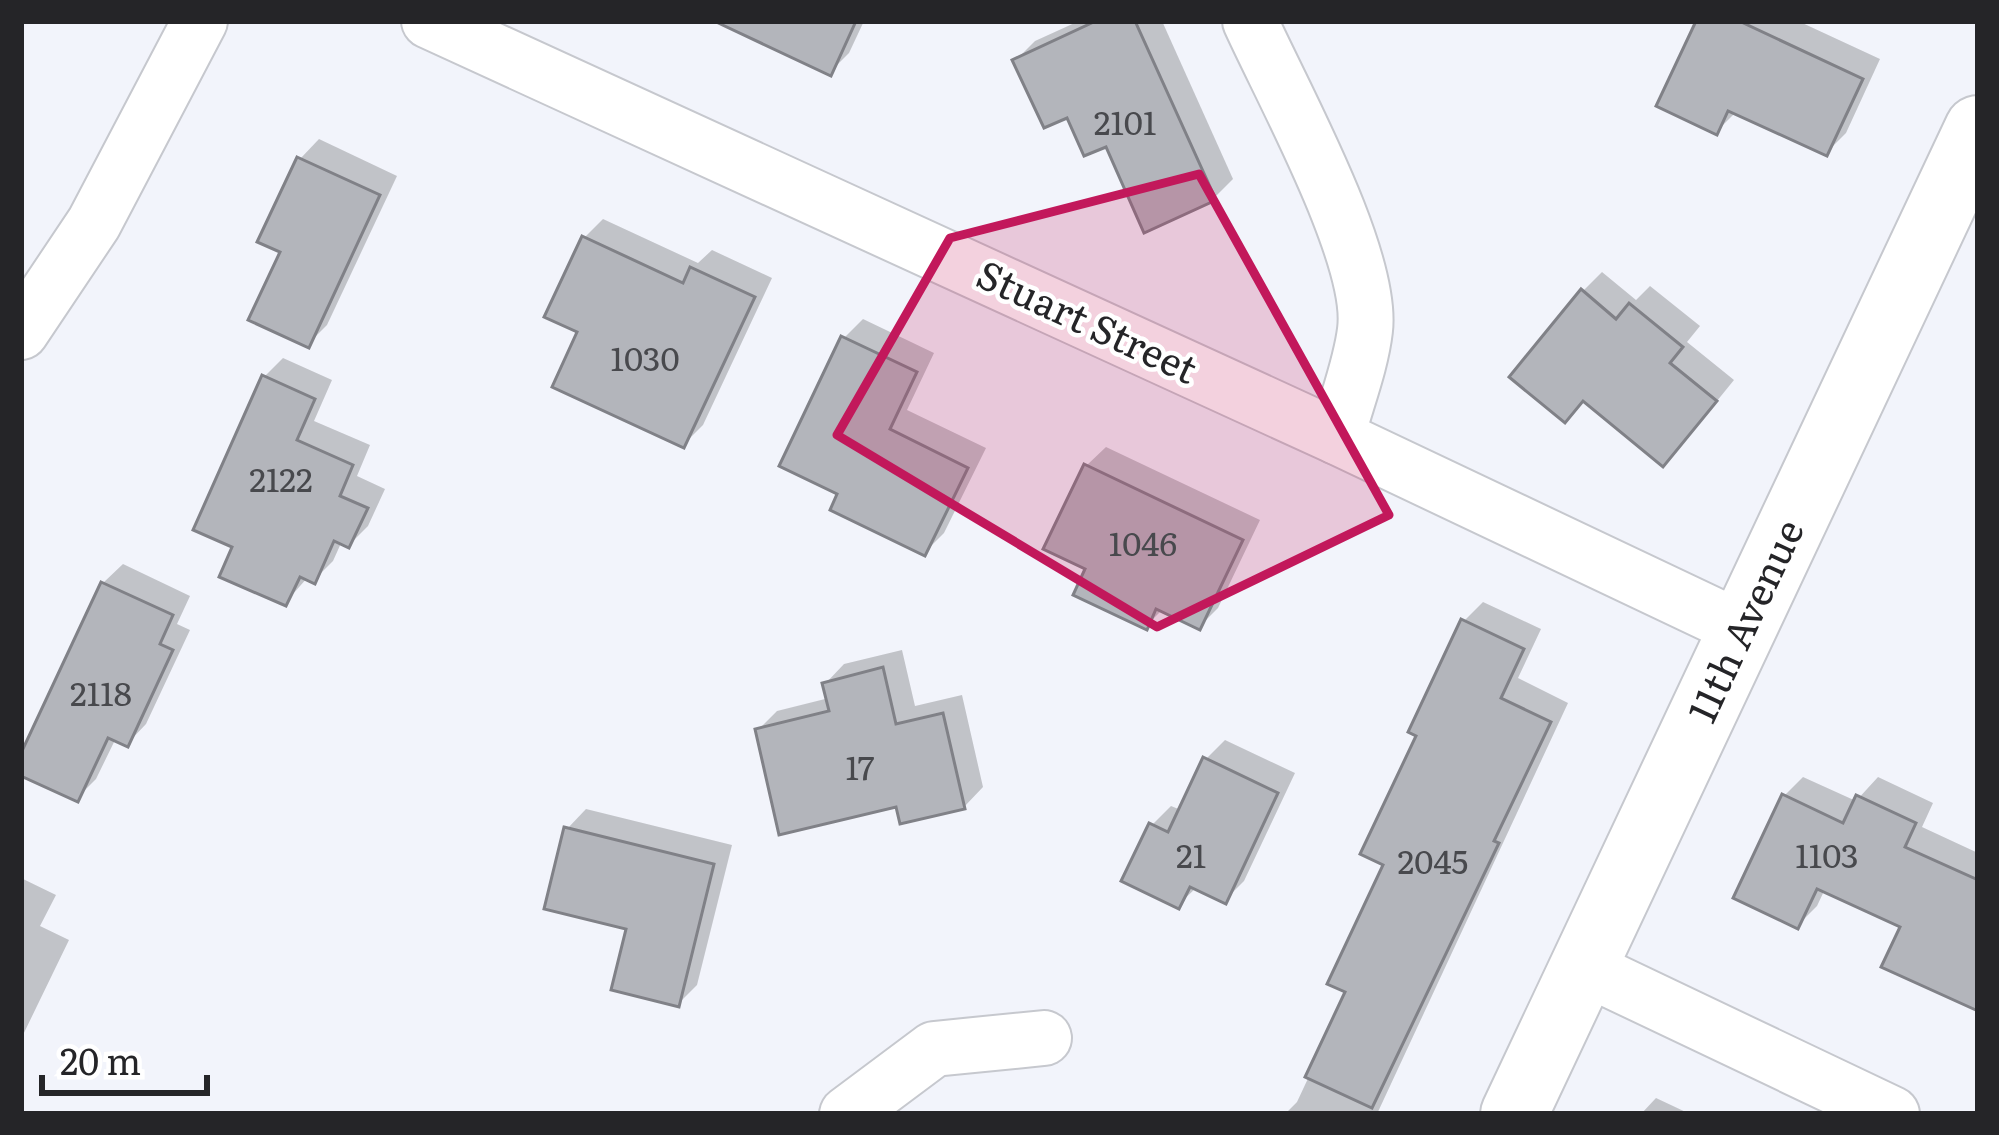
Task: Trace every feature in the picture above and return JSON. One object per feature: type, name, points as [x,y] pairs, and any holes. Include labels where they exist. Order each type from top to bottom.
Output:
[{"type":"street","points":[[21,332],[94,223],[200,21]]},
{"type":"street","name":"Stuart Street","points":[[429,21],[1336,436],[1742,629]]},
{"type":"street","points":[[1250,21],[1345,228],[1364,292],[1366,329],[1336,436]]},
{"type":"street","name":"11th Avenue","points":[[1514,1114],[1978,129]]},
{"type":"street","points":[[1583,968],[1892,1114]]},
{"type":"street","points":[[847,1114],[934,1049],[1044,1038]]},
{"type":"highlighted area","points":[[1199,174],[1389,515],[1157,627],[837,435],[950,238]]},
{"type":"building","points":[[714,21],[856,21],[831,76]]},
{"type":"building","points":[[1096,21],[1135,21],[1216,200],[1144,233],[1106,147],[1084,156],[1067,118],[1044,128],[1012,60]]},
{"type":"building","points":[[1696,21],[1739,21],[1863,79],[1827,156],[1728,111],[1717,135],[1656,106]]},
{"type":"building","points":[[297,157],[380,195],[309,348],[248,320],[280,252],[257,242]]},
{"type":"building","points":[[582,236],[683,283],[690,267],[755,297],[684,448],[552,387],[577,332],[544,317]]},
{"type":"building","points":[[1581,289],[1616,319],[1629,303],[1683,347],[1670,363],[1717,401],[1663,467],[1583,401],[1565,423],[1509,377]]},
{"type":"building","points":[[841,336],[917,372],[890,429],[968,468],[925,556],[830,510],[837,494],[779,466]]},
{"type":"building","points":[[262,375],[315,399],[297,440],[353,465],[340,496],[368,508],[349,548],[334,541],[315,584],[300,577],[286,606],[219,577],[232,547],[193,530]]},
{"type":"building","points":[[1084,464],[1243,540],[1200,630],[1156,609],[1147,630],[1073,595],[1085,569],[1043,549]]},
{"type":"building","points":[[101,582],[173,615],[160,644],[173,650],[128,747],[108,738],[78,802],[21,776],[21,753]]},
{"type":"building","points":[[1461,619],[1524,649],[1501,698],[1551,722],[1494,841],[1499,843],[1372,1108],[1305,1077],[1345,992],[1327,984],[1383,865],[1360,854],[1416,736],[1408,732]]},
{"type":"building","points":[[883,667],[896,724],[943,713],[965,809],[900,824],[896,807],[779,835],[755,729],[829,711],[822,683]]},
{"type":"building","points":[[1203,757],[1278,793],[1226,904],[1190,887],[1179,909],[1121,881],[1149,823],[1168,832]]},
{"type":"building","points":[[1782,794],[1843,823],[1856,795],[1916,823],[1905,847],[1978,880],[1978,1011],[1881,967],[1900,927],[1817,889],[1798,929],[1733,898]]},
{"type":"building","points":[[564,827],[714,864],[679,1007],[611,990],[626,929],[544,909]]}]
